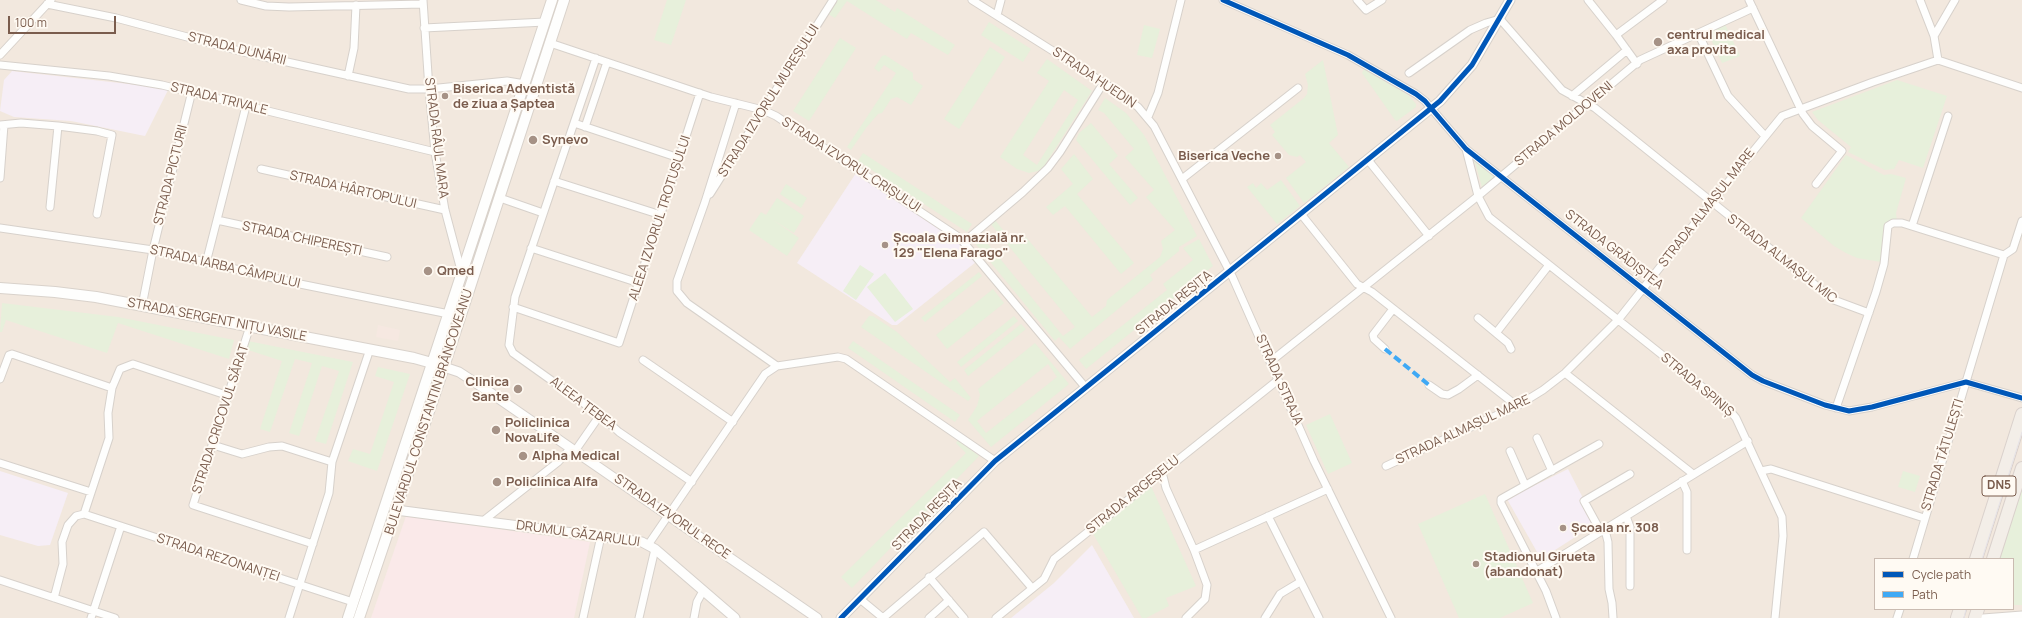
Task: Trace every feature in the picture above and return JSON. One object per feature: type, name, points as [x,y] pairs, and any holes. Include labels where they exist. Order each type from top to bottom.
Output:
[{"type":"main road","name":"BULEVARDUL CONSTANTIN BRÂNCOVEANU","points":[[348,618],[552,0]]},
{"type":"main road","name":"BULEVARDUL CONSTANTIN BRÂNCOVEANU","points":[[360,618],[500,198],[564,0]]},
{"type":"main road","name":"STRADA SERGENT NIȚU VASILE","points":[[0,288],[55,292],[142,306],[370,349],[433,363],[444,367]]},
{"type":"main road","name":"DN5","points":[[1976,558],[2022,414]]},
{"type":"main road","name":"DN5","points":[[1994,558],[2022,468]]},
{"type":"street","points":[[241,0],[289,7],[423,2]]},
{"type":"street","name":"STRADA IZVORUL MUREȘULUI","points":[[705,202],[833,0]]},
{"type":"street","name":"STRADA HUEDIN","points":[[972,0],[1104,82],[1128,99],[1148,117],[1159,134],[1230,272]]},
{"type":"street","points":[[997,15],[1001,0]]},
{"type":"street","points":[[1148,117],[1158,93],[1181,0]]},
{"type":"street","name":"STRADA GRĂDIȘTEA","points":[[1223,0],[1330,46],[1365,64],[1416,94],[1431,108],[1466,149],[1757,378],[1836,408],[1849,411],[1872,407],[1966,382]]},
{"type":"street","points":[[1357,0],[1366,10],[1382,0]]},
{"type":"street","name":"STRADA REȘIȚA","points":[[842,618],[995,461],[1431,108],[1466,73],[1500,19],[1510,0]]},
{"type":"street","points":[[1588,0],[1637,64]]},
{"type":"street","points":[[1616,35],[1663,0]]},
{"type":"street","points":[[1749,0],[1800,108],[1812,126],[1842,151],[1816,184]]},
{"type":"street","points":[[1920,0],[1934,36],[1938,60],[2022,88]]},
{"type":"street","points":[[1934,36],[1955,0]]},
{"type":"street","points":[[0,54],[49,2]]},
{"type":"street","name":"STRADA DUNĂRII","points":[[49,2],[245,52],[409,89],[429,89],[507,81],[525,84]]},
{"type":"street","name":"STRADA RÂUL MARA","points":[[423,2],[435,152],[445,210],[462,274]]},
{"type":"street","points":[[348,76],[354,48],[356,5]]},
{"type":"street","name":"STRADA MOLDOVENI","points":[[1270,362],[1429,236],[1647,56],[1753,8]]},
{"type":"street","points":[[1409,73],[1470,30],[1500,19]]},
{"type":"street","name":"STRADA ALMAȘUL MIC","points":[[1500,19],[1559,88],[1589,104],[1834,300],[1869,313]]},
{"type":"street","points":[[424,28],[545,22]]},
{"type":"street","points":[[1698,33],[1728,96],[1764,136]]},
{"type":"street","name":"STRADA IZVORUL CRIȘULUI","points":[[550,43],[700,93],[763,110],[776,116],[822,145],[953,233],[964,242],[1086,388]]},
{"type":"street","points":[[1572,96],[1627,50]]},
{"type":"street","name":"ALEEA ȚEBEA","points":[[596,58],[531,248],[513,308],[509,345],[513,353],[600,415],[619,432],[692,482]]},
{"type":"street","name":"STRADA ALMAȘUL MARE","points":[[1386,466],[1517,406],[1543,390],[1565,373],[1618,320],[1764,136],[1782,116],[1800,108],[1938,60]]},
{"type":"street","points":[[585,127],[607,62]]},
{"type":"street","name":"STRADA TRIVALE","points":[[0,65],[129,79],[192,92],[435,152]]},
{"type":"street","points":[[964,242],[1048,168],[1104,82]]},
{"type":"street","points":[[1182,179],[1298,88]]},
{"type":"street","name":"STRADA PICTURII","points":[[142,306],[153,250],[192,92]]},
{"type":"street","name":"ALEEA IZVORUL TROTUȘULUI","points":[[513,308],[619,343],[700,93]]},
{"type":"street","name":"STRADA IZVORUL MUREȘULUI","points":[[736,103],[705,202],[677,281],[677,291],[687,303],[776,366]]},
{"type":"street","points":[[206,262],[246,106]]},
{"type":"street","points":[[1912,226],[1948,116]]},
{"type":"street","points":[[0,178],[2,125],[21,123],[58,126],[96,131],[112,135],[97,214]]},
{"type":"street","points":[[574,123],[679,158]]},
{"type":"street","points":[[50,207],[58,126]]},
{"type":"street","name":"STRADA GRĂDIȘTEA","points":[[1466,149],[1478,196]]},
{"type":"street","points":[[1368,160],[1429,236]]},
{"type":"street","name":"STRADA HÂRTOPULUI","points":[[261,169],[445,210]]},
{"type":"street","points":[[554,181],[661,215]]},
{"type":"street","name":"STRADA SPINIȘ","points":[[1478,196],[1489,216],[1731,411],[1748,441],[1782,517],[1784,527],[1775,618]]},
{"type":"street","points":[[500,198],[543,213]]},
{"type":"street","points":[[1301,214],[1357,284],[1393,309],[1517,406]]},
{"type":"street","name":"STRADA CHIPEREȘTI","points":[[217,220],[387,257]]},
{"type":"street","name":"STRADA TĂTULEȘTI","points":[[1913,558],[2004,255],[2014,247],[2022,221]]},
{"type":"street","points":[[1836,408],[1869,313],[1884,264],[1886,229],[1893,223],[1902,223],[2004,255]]},
{"type":"street","name":"STRADA IARBA CÂMPULUI","points":[[0,228],[153,250],[449,314]]},
{"type":"street","points":[[531,248],[639,284]]},
{"type":"street","points":[[1496,333],[1549,265]]},
{"type":"street","name":"STRADA STRAJA","points":[[1230,272],[1328,489],[1391,618]]},
{"type":"street","points":[[1385,349],[1374,339],[1373,335],[1393,309]]},
{"type":"street","points":[[1478,318],[1508,343],[1511,350]]},
{"type":"street","name":"STRADA CRICOVUL SĂRAT","points":[[250,326],[229,396],[193,505],[313,544]]},
{"type":"street","points":[[288,618],[329,493],[332,462],[370,349]]},
{"type":"street","points":[[0,379],[9,355],[12,354],[112,388]]},
{"type":"street","points":[[639,618],[652,547],[668,515],[765,374],[776,366],[838,357],[846,359],[995,461]]},
{"type":"street","points":[[643,360],[732,422]]},
{"type":"street","points":[[54,598],[63,564],[62,542],[68,525],[76,516],[84,514],[109,438],[107,418],[112,388],[120,368],[133,364],[229,396]]},
{"type":"street","name":"STRADA IZVORUL RECE","points":[[444,367],[468,378],[817,618]]},
{"type":"street","points":[[1565,373],[1693,474]]},
{"type":"street","points":[[1429,385],[1442,394],[1448,395],[1478,375]]},
{"type":"street","name":"STRADA ARGEȘELU","points":[[996,618],[1046,576],[1050,564],[1054,559],[1278,380]]},
{"type":"street","points":[[1966,382],[2022,398]]},
{"type":"street","points":[[483,521],[573,450],[600,415]]},
{"type":"street","points":[[1537,438],[1552,471]]},
{"type":"street","points":[[1537,571],[1748,441]]},
{"type":"street","points":[[1556,618],[1537,571],[1501,503],[1504,496],[1599,444]]},
{"type":"street","points":[[213,445],[242,454],[269,447],[282,446],[332,462]]},
{"type":"street","points":[[1510,451],[1525,485]]},
{"type":"street","points":[[0,463],[91,492]]},
{"type":"street","name":"STRADA TĂTULEȘTI","points":[[1761,471],[1771,469],[1924,518]]},
{"type":"street","points":[[1162,472],[1166,488],[1194,550],[1207,585],[1205,599],[1187,617]]},
{"type":"street","points":[[1613,618],[1609,589],[1608,542],[1603,531],[1584,501],[1630,474]]},
{"type":"street","points":[[1682,481],[1687,492],[1687,550]]},
{"type":"street","points":[[1194,550],[1328,489]]},
{"type":"street","name":"DRUMUL GĂZARULUI","points":[[396,510],[632,540],[652,547],[735,618]]},
{"type":"street","name":"STRADA REZONANȚEI","points":[[84,514],[353,602]]},
{"type":"street","points":[[1268,516],[1319,618]]},
{"type":"street","points":[[1626,516],[1630,527],[1630,586]]},
{"type":"street","points":[[93,614],[122,526]]},
{"type":"street","points":[[860,599],[883,618],[929,577],[984,532],[1032,588]]},
{"type":"street","points":[[583,618],[601,536]]},
{"type":"street","points":[[929,577],[961,616]]},
{"type":"street","points":[[0,580],[54,598],[93,614],[115,618]]},
{"type":"street","points":[[1265,618],[1280,594],[1300,582]]},
{"type":"street","points":[[694,618],[697,602],[703,591]]},
{"type":"street","points":[[929,618],[949,600]]},
{"type":"street","points":[[1982,618],[2022,615]]},
{"type":"shaded area","points":[[0,0],[2022,0],[2022,489],[1999,558],[1874,558],[1874,610],[2014,610],[2014,605],[2022,605],[2022,618],[0,618]]},
{"type":"shaded area","points":[[12,71],[147,86],[168,90],[145,136],[71,121],[14,117],[0,111],[4,80]]},
{"type":"shaded area","name":"Școala Gimnazială nr. 129 \"Elena Farago\"","points":[[856,173],[958,241],[976,262],[897,325],[892,325],[797,263]]},
{"type":"shaded area","points":[[378,325],[400,330],[398,341],[376,337]]},
{"type":"shaded area","name":"Școala nr. 308","points":[[1568,469],[1583,498],[1579,500],[1594,525],[1541,559],[1507,499]]},
{"type":"shaded area","points":[[0,471],[68,493],[50,545],[38,546],[0,535]]},
{"type":"shaded area","points":[[406,516],[590,542],[574,618],[371,618]]},
{"type":"shaded area","points":[[1092,545],[1134,618],[1011,618],[1054,583]]},
{"type":"green space","points":[[667,0],[686,0],[671,45],[654,40]]},
{"type":"green space","points":[[837,0],[876,0],[895,12],[897,8],[955,45],[948,55],[911,33],[907,39],[847,1],[835,18],[828,14]]},
{"type":"green space","points":[[989,22],[1031,49],[1023,62],[981,35]]},
{"type":"green space","points":[[1725,24],[1740,56],[1722,63],[1708,33]]},
{"type":"green space","points":[[1144,25],[1160,29],[1152,58],[1137,55]]},
{"type":"green space","points":[[840,38],[856,48],[809,121],[793,111]]},
{"type":"green space","points":[[990,47],[1005,57],[959,129],[944,119]]},
{"type":"green space","points":[[885,55],[913,73],[913,79],[923,86],[911,105],[897,97],[891,99],[882,113],[878,114],[866,128],[851,150],[847,147],[896,73],[884,65],[879,72],[874,68],[882,56]]},
{"type":"green space","points":[[1047,59],[1092,91],[1043,168],[1029,173],[1017,169],[1000,157],[1049,81],[1037,73]],"holes":[[[1064,90],[1078,100],[1037,165],[1023,155]]]},
{"type":"green space","points":[[1323,60],[1338,135],[1329,143],[1349,167],[1304,203],[1286,178],[1306,162],[1300,155],[1297,157],[1289,155],[1272,135],[1275,132],[1270,125],[1304,98],[1307,94],[1308,85],[1305,74]]},
{"type":"green space","points":[[1364,69],[1408,95],[1416,104],[1416,107],[1397,121],[1395,120],[1362,73]]},
{"type":"green space","points":[[1897,80],[1947,96],[1923,168],[1899,160],[1894,169],[1885,170],[1848,152],[1851,147],[1818,120],[1812,112]]},
{"type":"green space","points":[[1105,98],[1126,113],[1144,135],[1197,236],[1179,247],[1179,251],[1150,275],[1153,280],[1070,349],[1059,337],[1055,341],[974,242],[974,239],[980,234],[1063,336],[1075,327],[990,223],[995,220],[1015,245],[1026,237],[1092,317],[1106,306],[1107,300],[1160,257],[1163,249],[1161,241],[1175,230],[1146,197],[1154,190],[1125,157],[1134,149],[1104,113],[1098,110]]},
{"type":"green space","points":[[1091,123],[1118,156],[1109,164],[1138,198],[1130,205],[1076,140],[1079,133]]},
{"type":"green space","points":[[863,153],[972,224],[967,232],[858,161]]},
{"type":"green space","points":[[1074,154],[1093,179],[1077,194],[1134,263],[1121,274],[1065,206],[1053,215],[1046,207],[1073,184],[1061,169]]},
{"type":"green space","points":[[1846,155],[1884,175],[1891,174],[1906,178],[1896,213],[1897,221],[1885,229],[1881,262],[1857,258],[1846,253],[1834,246],[1801,218]]},
{"type":"green space","points":[[1472,157],[1496,176],[1482,187],[1476,166]]},
{"type":"green space","points":[[1281,180],[1300,206],[1277,224],[1247,187],[1253,183],[1256,188],[1261,183],[1267,190]]},
{"type":"green space","points":[[786,184],[807,198],[801,208],[780,194]]},
{"type":"green space","points":[[777,198],[804,216],[794,233],[773,220],[799,238],[787,256],[749,230],[761,212],[766,215]]},
{"type":"green space","points":[[1199,239],[1213,266],[1086,369],[1079,360],[1167,290],[1163,284],[1193,260],[1183,248]]},
{"type":"green space","points":[[860,265],[874,274],[856,300],[843,291]]},
{"type":"green space","points":[[979,272],[982,276],[925,322],[921,318]]},
{"type":"green space","points":[[885,273],[913,309],[895,322],[867,287]]},
{"type":"green space","points":[[993,289],[1004,303],[947,349],[936,335]]},
{"type":"green space","points":[[2,303],[118,317],[234,340],[229,359],[118,323],[107,353],[6,320],[2,332],[0,332]]},
{"type":"green space","points":[[869,316],[873,316],[897,332],[950,382],[955,378],[971,398],[968,401],[861,327]]},
{"type":"green space","points":[[1014,316],[1018,321],[961,367],[957,362]]},
{"type":"green space","points":[[1021,324],[1026,329],[968,376],[964,370]]},
{"type":"green space","points":[[248,341],[353,362],[326,444],[315,441],[339,371],[322,366],[299,436],[289,433],[312,363],[295,359],[270,432],[260,429],[282,361],[245,349]]},
{"type":"green space","points":[[853,341],[960,415],[955,422],[848,348]]},
{"type":"green space","points":[[1035,343],[1069,384],[991,447],[968,420],[977,406],[980,395],[978,389]],"holes":[[[1048,364],[1057,377],[986,433],[977,421]]]},
{"type":"green space","points":[[378,367],[410,374],[377,471],[348,461],[353,449],[370,454],[394,382],[375,376]]},
{"type":"green space","points":[[1330,414],[1352,463],[1328,474],[1306,425]]},
{"type":"green space","points":[[958,440],[979,456],[852,588],[841,577],[966,453],[956,443]]},
{"type":"green space","points":[[1903,471],[1920,476],[1915,492],[1898,487]]},
{"type":"green space","points":[[1151,486],[1196,586],[1166,598],[1169,606],[1146,618],[1142,618],[1092,532]]},
{"type":"green space","points":[[2022,489],[2022,605],[2014,605],[2014,558],[1999,558]]},
{"type":"green space","name":"Stadionul Girueta (abandonat)","points":[[1485,494],[1533,603],[1500,618],[1459,618],[1418,524]]},
{"type":"tram line","points":[[1982,558],[2022,432]]},
{"type":"tram line","points":[[1964,618],[1966,610]]},
{"type":"marked path","points":[[1385,349],[1429,385]]},
{"type":"cycle path","points":[[1223,0],[1348,55],[1416,94],[1425,101],[1466,149],[1752,375],[1763,381],[1825,405],[1849,411],[1872,407],[1966,382],[2022,398]]},
{"type":"cycle path","points":[[841,618],[995,461],[1440,101],[1472,65],[1510,0]]},
{"type":"place","name":"centrul medical axa provita","points":[[1658,42]]},
{"type":"place","name":"Biserica Adventistă de ziua a Șaptea","points":[[445,96]]},
{"type":"place","name":"Synevo","points":[[533,140]]},
{"type":"place","name":"Biserica Veche","points":[[1278,156]]},
{"type":"place","name":"Școala Gimnazială nr. 129 \"Elena Farago\"","points":[[885,245]]},
{"type":"place","name":"Qmed","points":[[428,271]]},
{"type":"place","name":"Clinica Sante","points":[[518,389]]},
{"type":"place","name":"Policlinica NovaLife","points":[[496,430]]},
{"type":"place","name":"Alpha Medical","points":[[523,456]]},
{"type":"place","name":"Policlinica Alfa","points":[[497,482]]},
{"type":"place","name":"Școala nr. 308","points":[[1563,528]]},
{"type":"place","name":"Stadionul Girueta (abandonat)","points":[[1476,564]]}]
